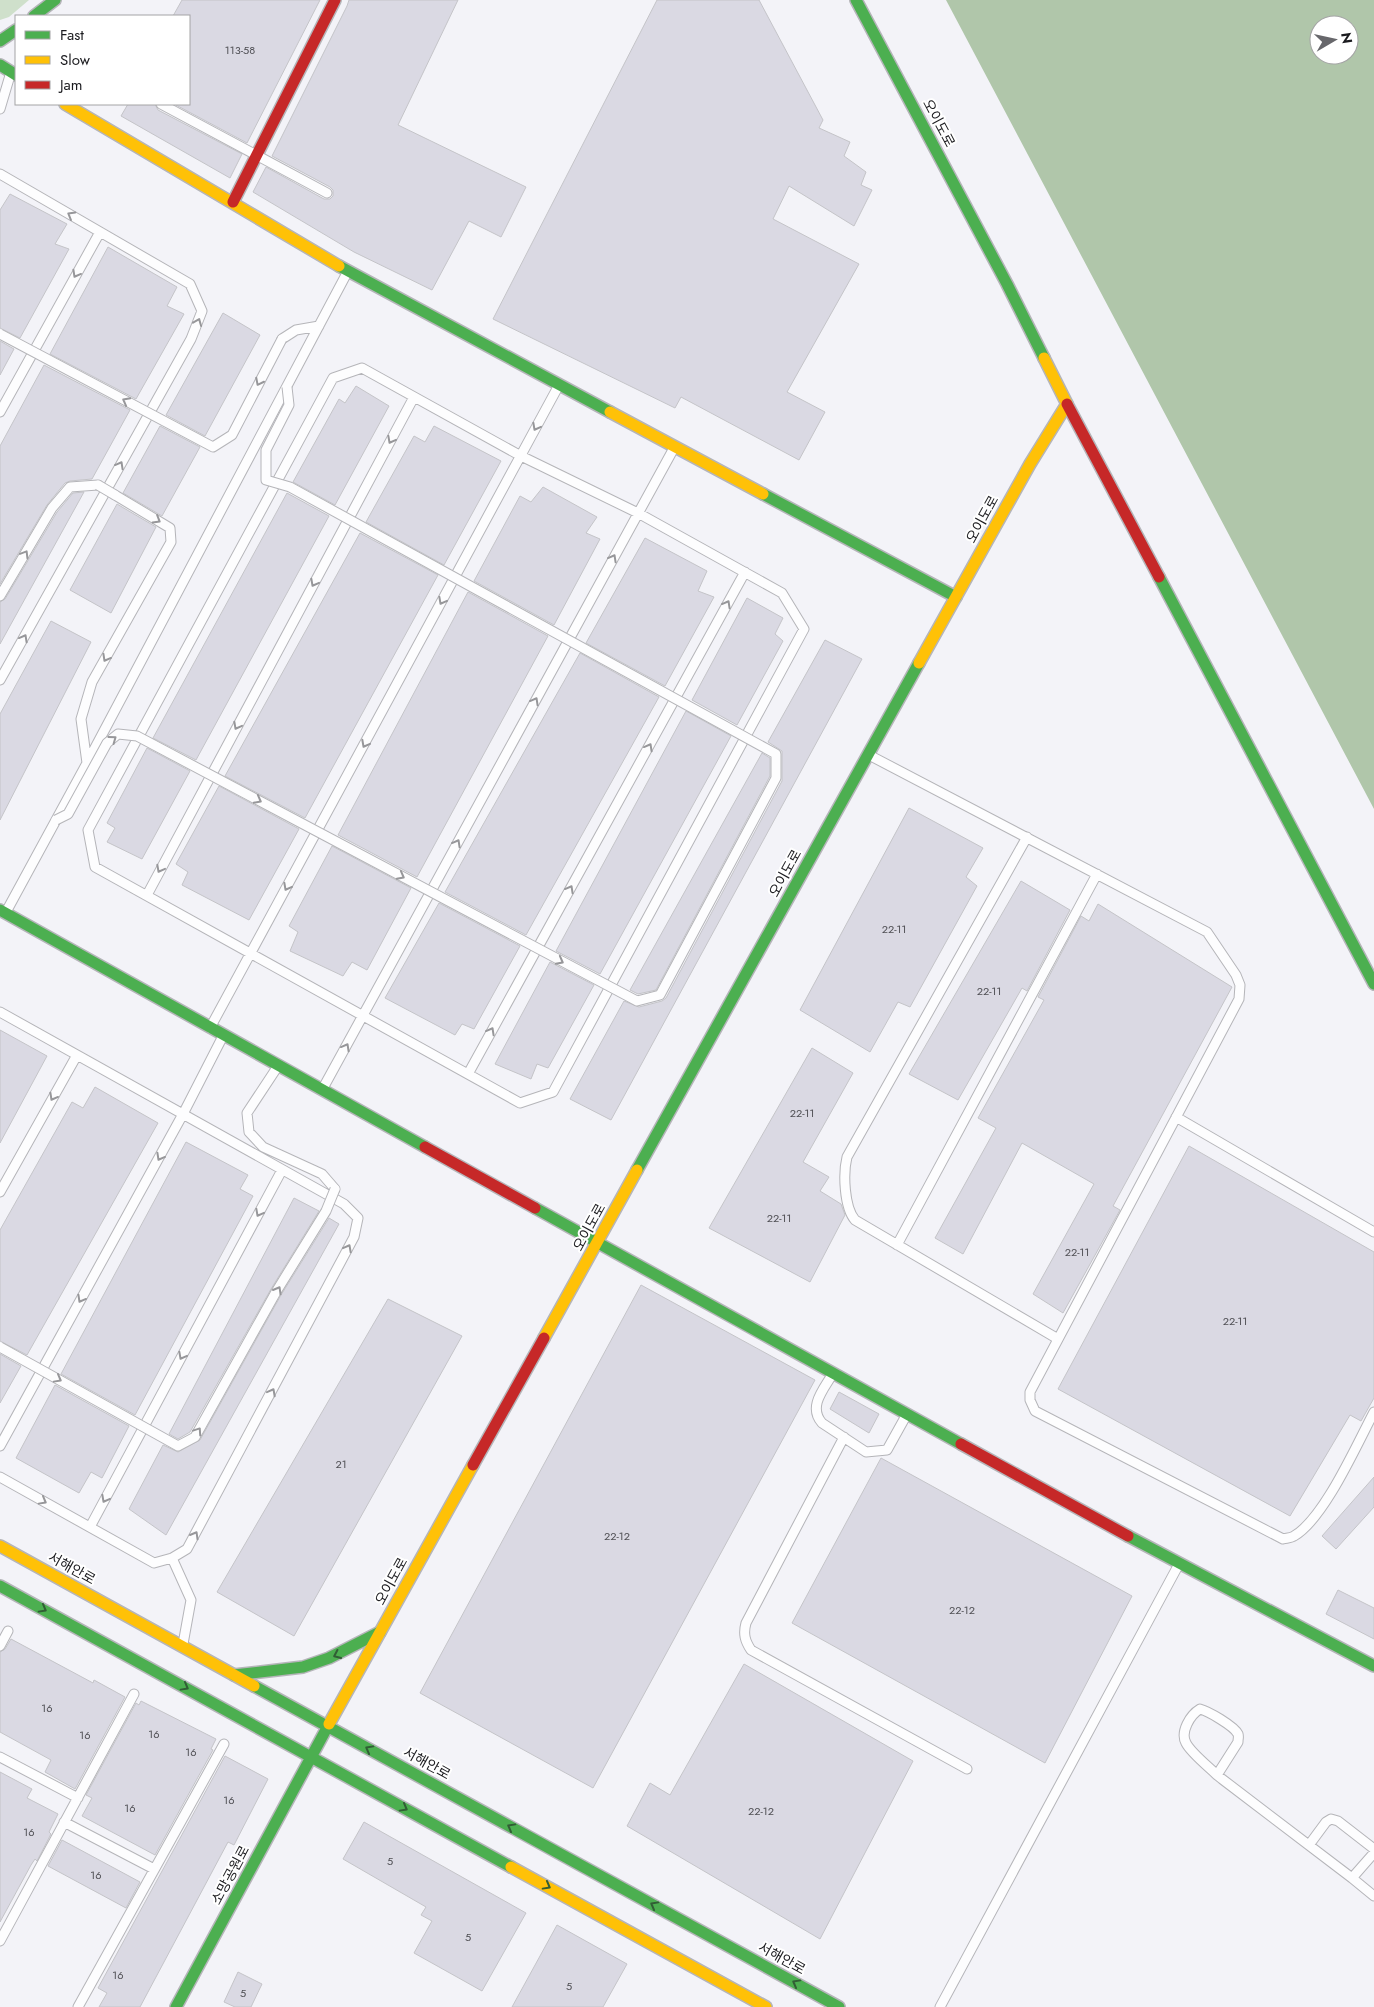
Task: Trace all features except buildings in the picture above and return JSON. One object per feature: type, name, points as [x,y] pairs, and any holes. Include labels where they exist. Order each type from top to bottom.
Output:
[{"type":"main road","points":[[35,15],[55,0]]},
{"type":"main road","points":[[233,202],[335,0]]},
{"type":"main road","name":"오이도로","points":[[311,1756],[1030,464],[1067,404],[1007,284],[856,0]]},
{"type":"main road","points":[[0,42],[15,31]]},
{"type":"main road","points":[[0,65],[14,73]]},
{"type":"main road","points":[[67,105],[349,270],[956,597]]},
{"type":"main road","points":[[1067,404],[1374,984]]},
{"type":"main road","points":[[2,915],[834,1372],[1179,1564],[1374,1666]]},
{"type":"main road","name":"서해안로","points":[[0,1546],[838,2007]]},
{"type":"main road","points":[[0,1586],[766,2007]]},
{"type":"main road","points":[[234,1675],[303,1667],[329,1658],[380,1632]]},
{"type":"main road","name":"소망공원로","points":[[176,2007],[311,1756]]},
{"type":"lane","points":[[0,109],[14,73]]},
{"type":"lane","points":[[163,105],[327,192]]},
{"type":"lane","points":[[0,174],[190,284],[202,311],[191,339],[0,680]]},
{"type":"lane","points":[[0,412],[100,232]]},
{"type":"lane","points":[[2,915],[87,763],[349,270]]},
{"type":"lane","points":[[0,334],[213,447],[232,435],[282,339],[296,330],[319,326]]},
{"type":"lane","points":[[362,368],[521,456],[638,513],[782,593],[804,629],[553,1092],[520,1103],[252,952],[95,867],[88,830],[333,378],[362,368]]},
{"type":"lane","points":[[210,1028],[559,384]]},
{"type":"lane","points":[[56,820],[68,814],[107,743],[118,734],[137,736],[637,1001],[660,995],[767,795],[776,778],[776,754],[290,487],[266,480],[266,450],[289,405],[287,387]]},
{"type":"lane","points":[[147,895],[414,397]]},
{"type":"lane","points":[[322,1090],[675,446]]},
{"type":"lane","points":[[0,596],[52,508],[70,487],[98,485],[170,528],[171,542],[92,682],[81,718],[87,763]]},
{"type":"lane","points":[[468,1074],[745,572]]},
{"type":"lane","points":[[869,755],[1207,932],[1236,975],[1240,985],[1239,999],[1030,1392],[1030,1400],[1035,1411],[1283,1539],[1294,1537],[1308,1525],[1322,1508],[1374,1412]]},
{"type":"lane","points":[[1027,838],[847,1157],[845,1186],[852,1216],[855,1220],[1058,1339]]},
{"type":"lane","points":[[897,1245],[1097,874]]},
{"type":"lane","points":[[0,1012],[344,1204],[358,1218],[354,1237],[187,1549],[172,1558],[154,1563],[0,1477]]},
{"type":"lane","points":[[0,1446],[183,1114],[223,1036]]},
{"type":"lane","points":[[0,1192],[77,1055]]},
{"type":"lane","points":[[0,1348],[178,1446],[195,1437],[276,1292],[325,1212],[335,1189],[322,1174],[263,1147],[248,1132],[247,1113],[278,1066]]},
{"type":"lane","points":[[1176,1117],[1374,1232]]},
{"type":"lane","points":[[90,1527],[282,1170]]},
{"type":"lane","points":[[834,1372],[815,1405],[816,1412],[822,1424],[866,1452],[886,1450],[907,1413]]},
{"type":"lane","points":[[844,1437],[746,1623],[744,1631],[745,1641],[751,1650],[968,1769]]},
{"type":"lane","points":[[172,1558],[191,1600],[183,1647]]},
{"type":"lane","points":[[940,2007],[1179,1564]]},
{"type":"lane","points":[[0,1646],[8,1631]]},
{"type":"lane","points":[[0,1941],[134,1694]]},
{"type":"lane","points":[[1217,1775],[1238,1742],[1239,1736],[1236,1730],[1208,1711],[1200,1709],[1194,1712],[1186,1727],[1186,1744],[1217,1775],[1374,1896]]},
{"type":"lane","points":[[78,2007],[224,1744]]},
{"type":"lane","points":[[0,1757],[78,1798]]},
{"type":"lane","points":[[1309,1845],[1326,1822],[1331,1819],[1338,1821],[1374,1851],[1352,1878]]},
{"type":"lane","points":[[64,1822],[154,1869]]},
{"type":"shaded area","points":[[0,0],[29,0],[9,17],[0,20]]},
{"type":"shaded area","points":[[946,0],[1374,0],[1374,809]]},
{"type":"traffic: fast","points":[[35,15],[55,0]]},
{"type":"traffic: fast","points":[[856,0],[1007,284],[1044,358]]},
{"type":"traffic: fast","points":[[0,41],[15,31]]},
{"type":"traffic: fast","points":[[0,65],[15,74]]},
{"type":"traffic: fast","points":[[339,266],[610,412]]},
{"type":"traffic: fast","points":[[763,494],[956,597]]},
{"type":"traffic: fast","points":[[1159,577],[1374,984]]},
{"type":"traffic: fast","points":[[637,1170],[919,663]]},
{"type":"traffic: fast","points":[[0,910],[425,1147]]},
{"type":"traffic: fast","points":[[535,1208],[961,1444]]},
{"type":"traffic: fast","points":[[1128,1536],[1374,1666]]},
{"type":"traffic: fast","points":[[0,1586],[511,1867]]},
{"type":"traffic: fast","points":[[234,1675],[303,1667],[329,1658],[380,1632]]},
{"type":"traffic: fast","points":[[254,1686],[839,2007]]},
{"type":"traffic: fast","points":[[176,2007],[329,1724]]},
{"type":"traffic: slow","points":[[67,105],[339,266]]},
{"type":"traffic: slow","points":[[919,663],[1030,464],[1067,404],[1044,358]]},
{"type":"traffic: slow","points":[[610,412],[763,494]]},
{"type":"traffic: slow","points":[[544,1338],[637,1170]]},
{"type":"traffic: slow","points":[[329,1724],[473,1465]]},
{"type":"traffic: slow","points":[[0,1546],[254,1686]]},
{"type":"traffic: slow","points":[[511,1867],[766,2007]]},
{"type":"traffic: jam","points":[[233,202],[335,0]]},
{"type":"traffic: jam","points":[[1067,404],[1159,577]]},
{"type":"traffic: jam","points":[[425,1147],[535,1208]]},
{"type":"traffic: jam","points":[[473,1465],[544,1338]]},
{"type":"traffic: jam","points":[[961,1444],[1128,1536]]}]
